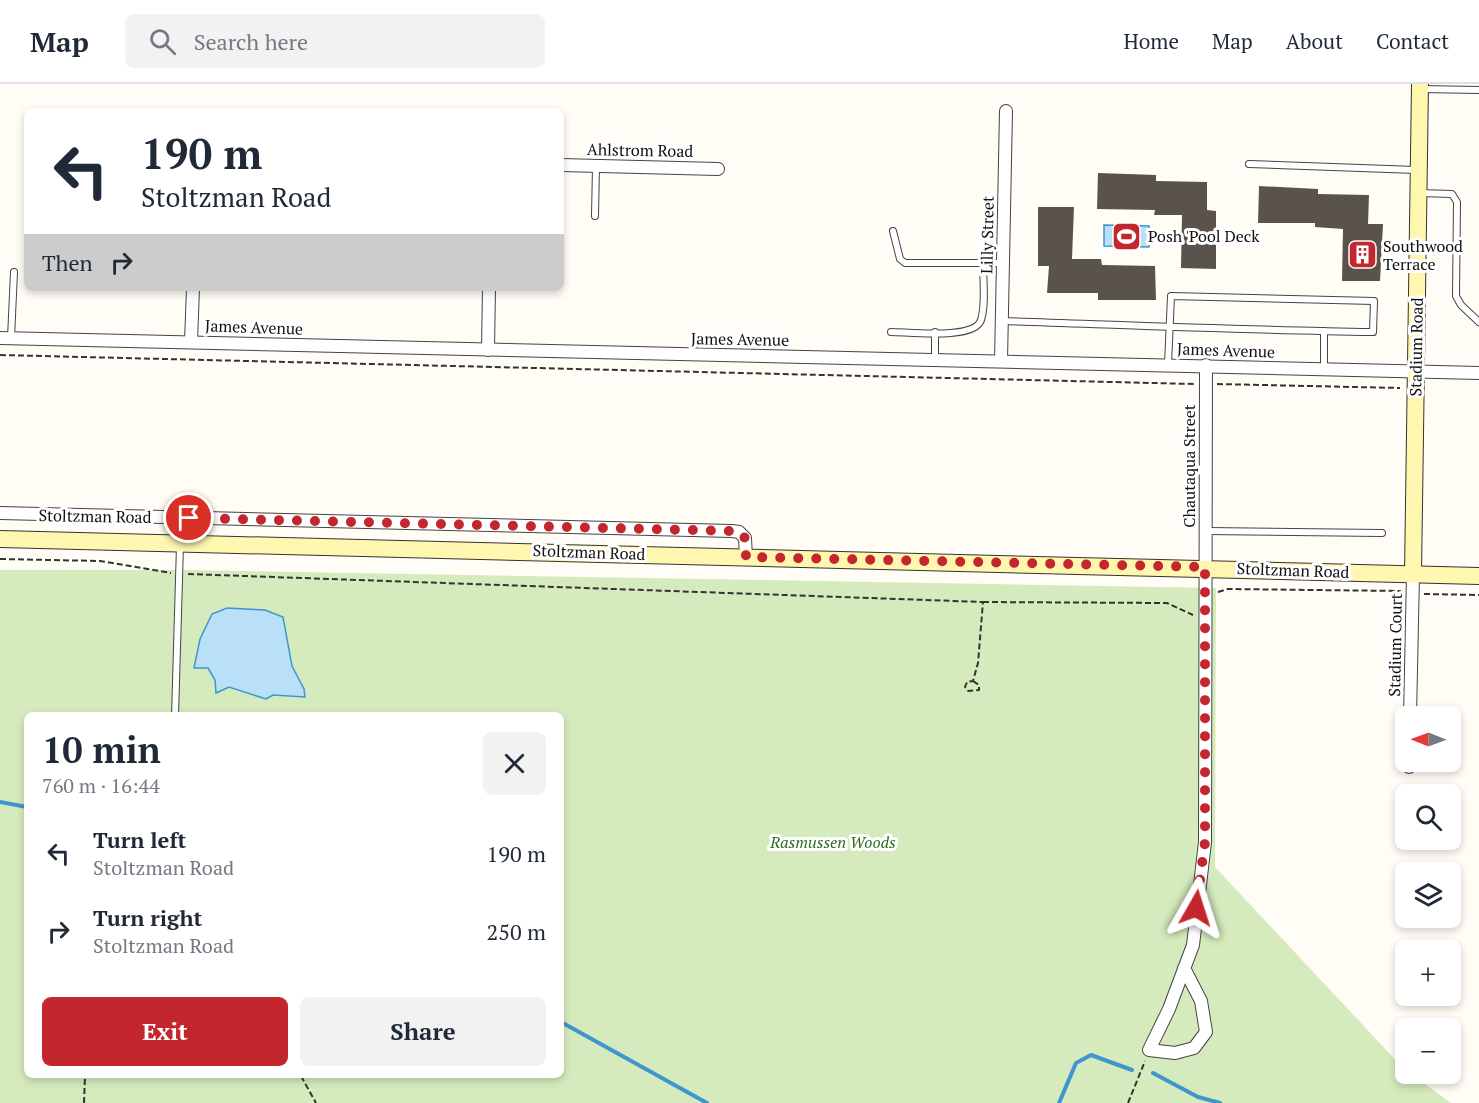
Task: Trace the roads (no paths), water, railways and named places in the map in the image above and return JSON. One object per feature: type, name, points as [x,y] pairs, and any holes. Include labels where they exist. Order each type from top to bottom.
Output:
[{"type":"street","name":"Stadium Road","points":[[1413,574],[1420,87]]},
{"type":"street","name":"Lilly Street","points":[[1000,361],[1006,111]]},
{"type":"street","name":"Ahlstrom Road","points":[[564,165],[718,169]]},
{"type":"street","points":[[191,342],[193,291]]},
{"type":"street","points":[[488,350],[489,291]]},
{"type":"street","name":"James Avenue","points":[[6,338],[1479,373]]},
{"type":"street","name":"Chautaqua Street","points":[[1184,968],[1201,1001],[1206,1032],[1194,1048],[1175,1053],[1149,1050],[1193,945],[1205,842],[1206,366]]},
{"type":"street","name":"Stoltzman Road","points":[[0,513],[732,531],[739,532],[745,538],[746,557]]},
{"type":"street","name":"Stoltzman Road","points":[[0,539],[1205,567],[1479,576]]},
{"type":"street","name":"Stadium Court","points":[[1410,706],[1413,574]]},
{"type":"lane","points":[[1420,87],[1479,90]]},
{"type":"lane","points":[[1249,164],[1419,170]]},
{"type":"lane","points":[[595,216],[596,166]]},
{"type":"lane","points":[[1419,193],[1452,194],[1457,202],[1456,296],[1461,305],[1479,322]]},
{"type":"lane","points":[[893,231],[900,259],[905,263],[1003,263]]},
{"type":"lane","points":[[891,332],[958,333],[974,329],[981,320],[984,263]]},
{"type":"lane","points":[[6,338],[14,272]]},
{"type":"lane","points":[[1001,321],[1169,326],[1324,331],[1373,332],[1374,301],[1170,296],[1169,326],[1168,365]]},
{"type":"lane","points":[[1324,331],[1324,369]]},
{"type":"lane","points":[[935,332],[935,359]]},
{"type":"lane","points":[[1205,531],[1382,533]]},
{"type":"lane","points":[[175,712],[180,542]]},
{"type":"water","name":"Posh 'Pool Deck","points":[[1104,225],[1149,226],[1149,247],[1104,246]]},
{"type":"water","points":[[227,608],[265,610],[283,617],[292,666],[304,689],[305,697],[273,695],[266,699],[229,687],[216,693],[215,680],[208,668],[194,668],[200,639],[212,614]]},
{"type":"waterway","points":[[0,802],[24,806]]},
{"type":"waterway","points":[[564,1024],[707,1103]]},
{"type":"waterway","points":[[1059,1103],[1076,1063],[1091,1055],[1132,1070]]},
{"type":"waterway","points":[[1153,1073],[1198,1097],[1220,1103]]},
{"type":"place","name":"Posh 'Pool Deck","points":[[1127,236]]},
{"type":"place","name":"Southwood Terrace","points":[[1362,255]]},
{"type":"park label","name":"Rasmussen Woods","points":[[833,842]]}]
